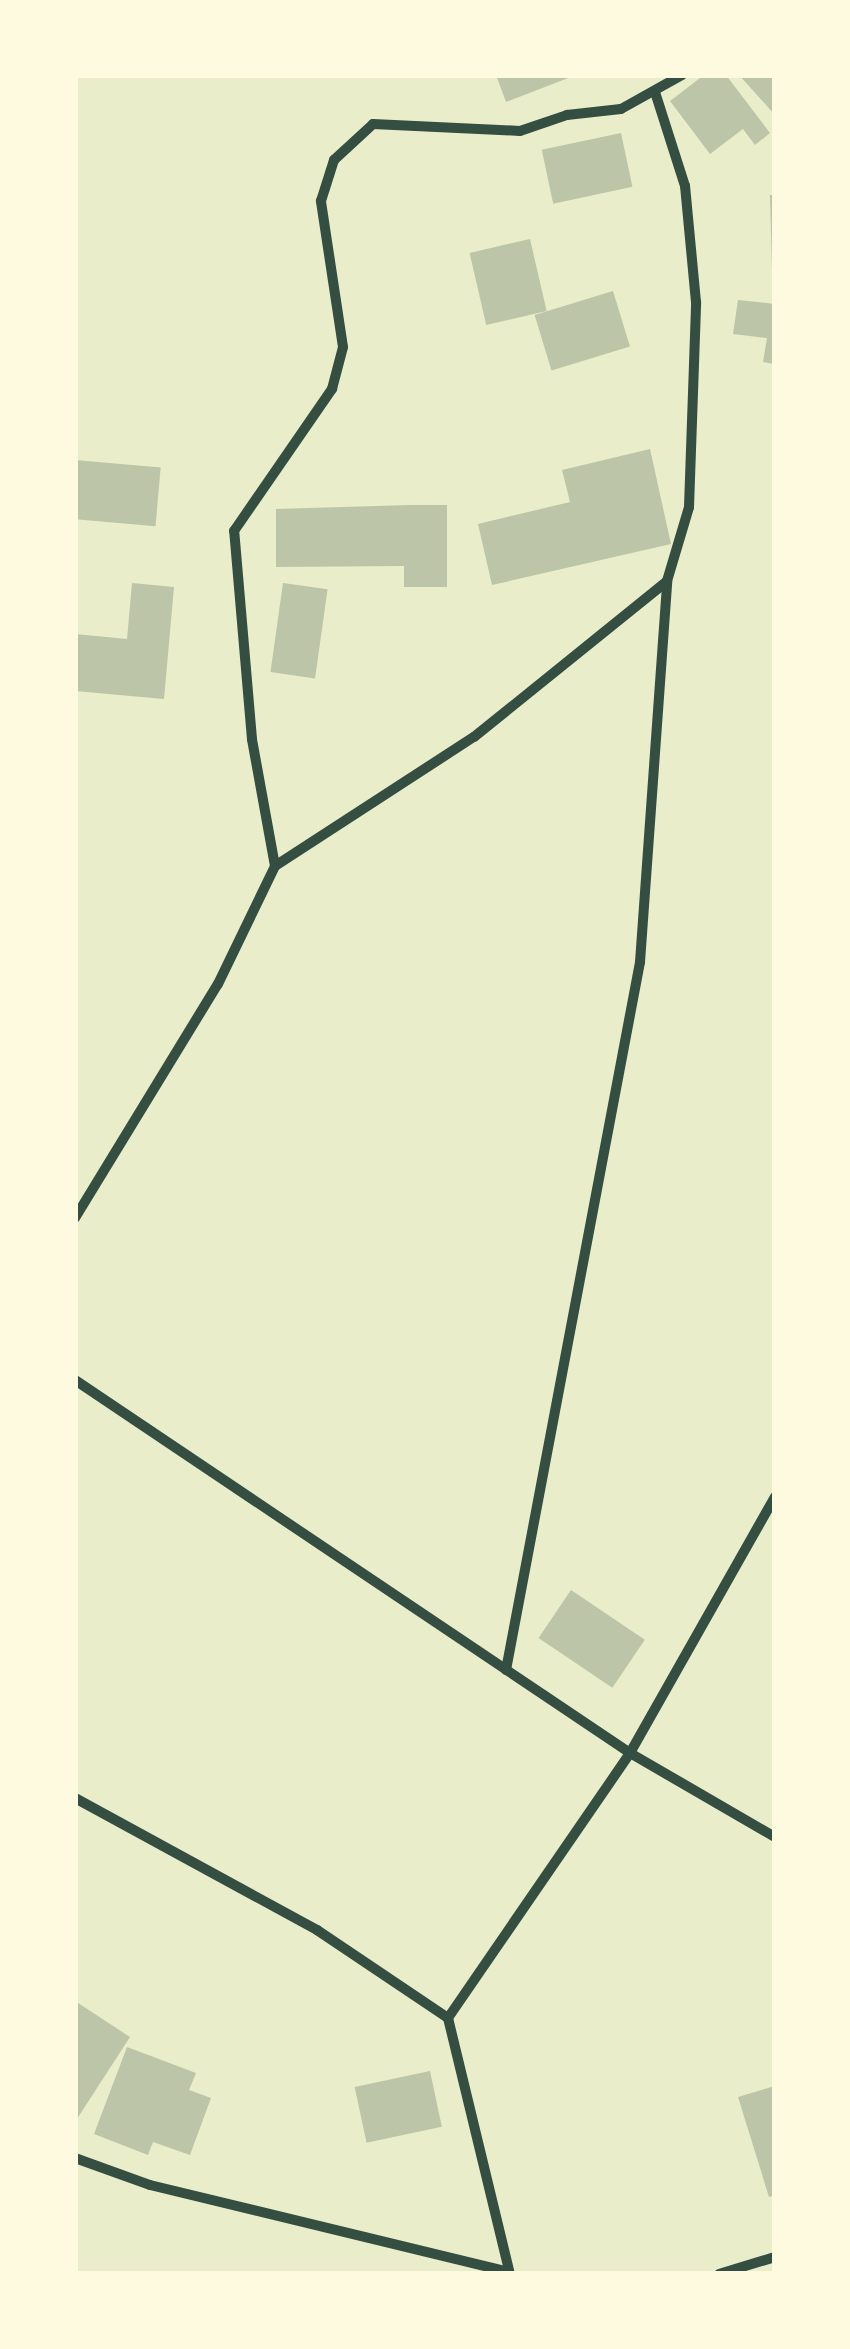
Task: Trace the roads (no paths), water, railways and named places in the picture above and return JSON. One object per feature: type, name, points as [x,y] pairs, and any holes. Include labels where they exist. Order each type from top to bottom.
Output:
[{"type":"street","points":[[275,866],[252,738],[234,530],[332,390],[343,348],[321,201],[334,160],[372,124],[520,131],[567,115],[621,109],[682,75]]},
{"type":"street","points":[[506,1670],[640,962],[667,581],[688,506],[696,302],[685,186],[655,92]]},
{"type":"street","points":[[75,1218],[218,984],[275,866],[474,737],[667,581]]},
{"type":"street","points":[[75,1380],[630,1753],[775,1837]]},
{"type":"street","points":[[448,2018],[630,1753],[775,1497]]},
{"type":"street","points":[[75,1798],[317,1930],[448,2018],[510,2273],[150,2185],[75,2158]]},
{"type":"street","points":[[719,2274],[775,2257]]}]
